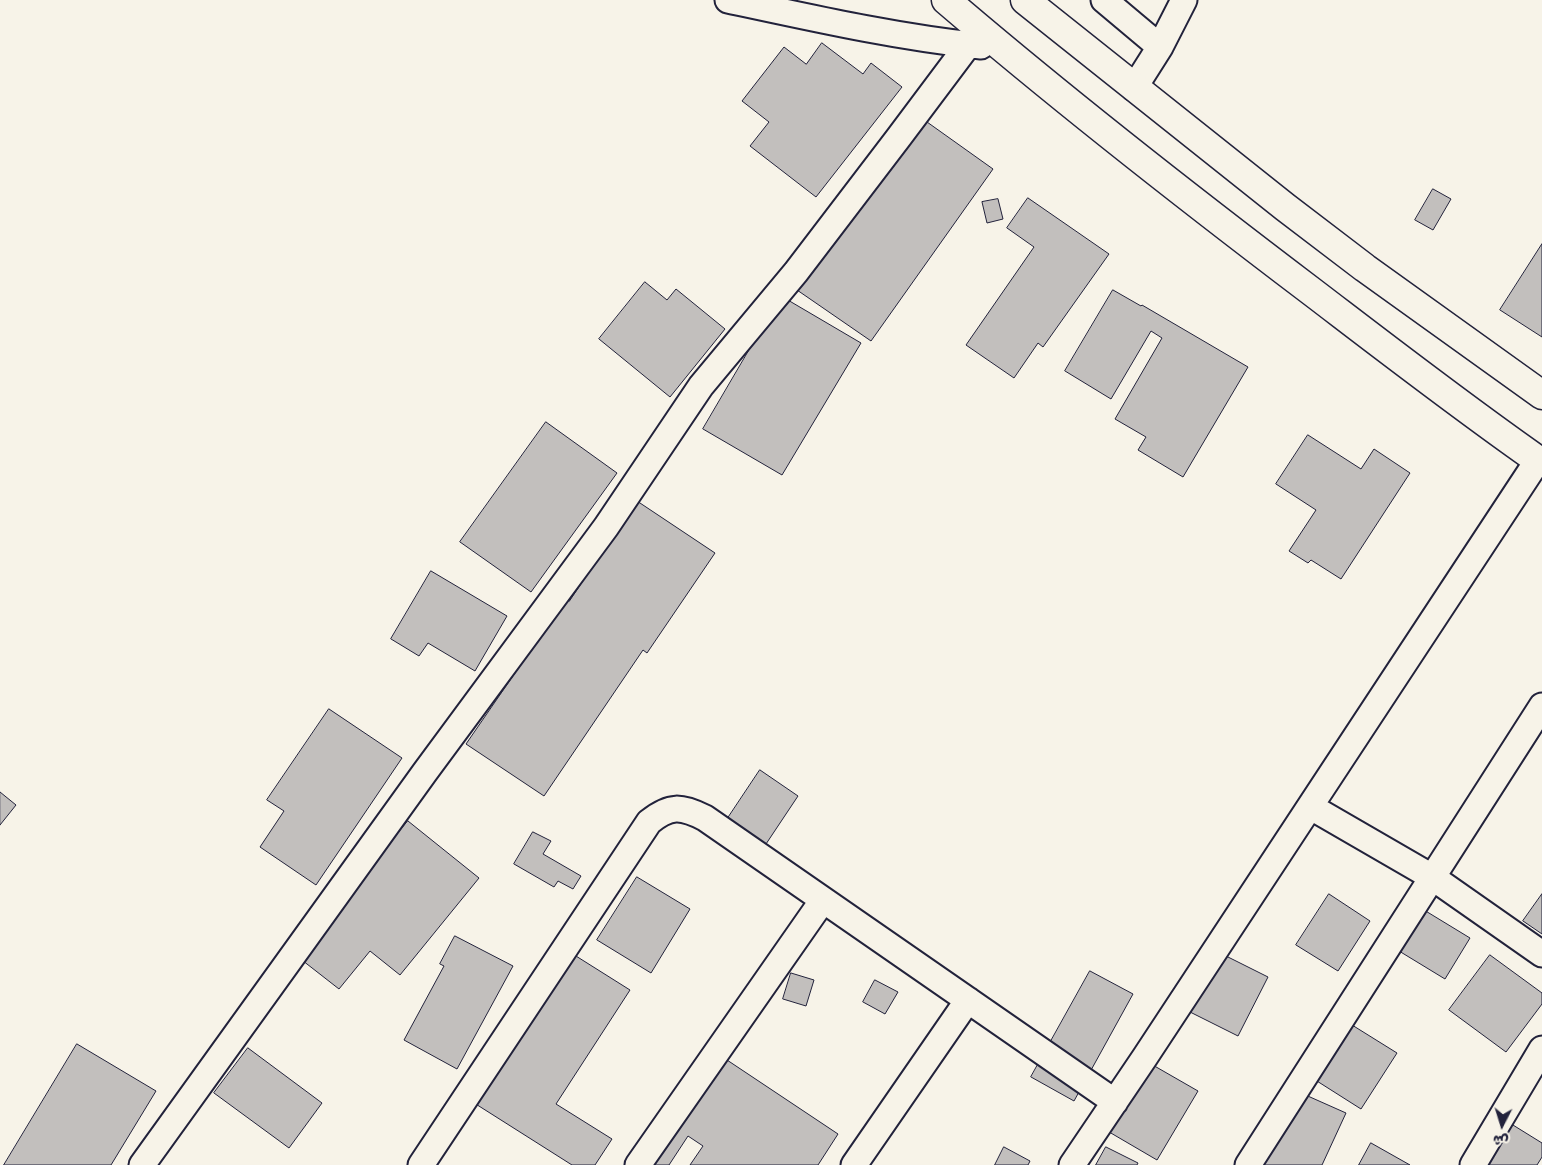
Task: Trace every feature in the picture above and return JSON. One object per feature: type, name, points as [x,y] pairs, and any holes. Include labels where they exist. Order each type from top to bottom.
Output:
[{"type":"highway","points":[[946,0],[1211,216],[1540,462]]},
{"type":"highway","points":[[1025,0],[1277,201],[1365,268],[1542,395]]},
{"type":"street","points":[[728,0],[846,24],[968,45],[1004,49]]},
{"type":"street","points":[[1104,0],[1160,47]]},
{"type":"street","points":[[1134,88],[1160,47],[1184,0]]},
{"type":"street","points":[[142,1165],[425,772],[606,527],[701,386],[796,272],[900,138],[968,45]]},
{"type":"street","points":[[1072,1165],[1540,462]]},
{"type":"street","points":[[1248,1165],[1542,706]]},
{"type":"street","points":[[1310,806],[1432,877],[1542,954]]},
{"type":"street","points":[[421,1165],[649,822],[661,812],[676,809],[692,811],[705,818],[1115,1102]]},
{"type":"street","points":[[638,1165],[823,900]]},
{"type":"street","points":[[854,1165],[968,1000]]},
{"type":"street","points":[[1473,1165],[1542,1049]]},
{"type":"building","points":[[822,43],[863,74],[871,63],[902,87],[816,197],[750,146],[769,122],[742,101],[784,47],[806,64]]},
{"type":"building","points":[[920,117],[993,169],[871,341],[797,290]]},
{"type":"building","points":[[1433,189],[1451,199],[1433,230],[1415,220]]},
{"type":"building","points":[[1028,198],[1109,254],[1043,347],[1038,343],[1014,378],[966,345],[1034,247],[1007,228]]},
{"type":"building","points":[[998,199],[1003,219],[987,223],[982,202]]},
{"type":"building","points":[[1542,244],[1542,337],[1500,310]]},
{"type":"building","points":[[645,282],[667,300],[676,289],[725,329],[670,397],[599,339]]},
{"type":"building","points":[[1113,290],[1248,367],[1183,477],[1138,450],[1146,437],[1115,419],[1162,338],[1151,331],[1111,399],[1065,371]]},
{"type":"building","points":[[781,296],[861,343],[782,475],[703,429]]},
{"type":"building","points":[[546,422],[617,473],[531,592],[460,542]]},
{"type":"building","points":[[1308,435],[1361,469],[1374,449],[1410,473],[1341,579],[1311,560],[1308,563],[1289,551],[1316,510],[1276,484]]},
{"type":"building","points":[[637,501],[715,553],[647,653],[643,650],[544,796],[466,744],[566,599],[569,601]]},
{"type":"building","points":[[431,571],[507,616],[475,671],[428,643],[419,656],[391,639]]},
{"type":"building","points":[[329,709],[402,758],[316,885],[260,847],[284,811],[267,800]]},
{"type":"building","points":[[760,770],[798,796],[752,865],[714,839]]},
{"type":"building","points":[[0,792],[16,805],[0,825]]},
{"type":"building","points":[[408,821],[479,878],[400,975],[370,951],[339,989],[298,957]]},
{"type":"building","points":[[533,832],[551,841],[543,854],[581,876],[573,889],[558,881],[554,887],[514,864]]},
{"type":"building","points":[[637,877],[690,909],[651,973],[597,940]]},
{"type":"building","points":[[1329,894],[1370,921],[1338,971],[1296,945]]},
{"type":"building","points":[[1542,894],[1542,934],[1523,921]]},
{"type":"building","points":[[1424,910],[1470,938],[1445,979],[1399,951]]},
{"type":"building","points":[[455,936],[513,966],[457,1069],[404,1040],[444,966],[440,964]]},
{"type":"building","points":[[568,951],[630,990],[556,1104],[612,1139],[595,1165],[572,1165],[471,1101]]},
{"type":"building","points":[[1218,952],[1268,977],[1238,1036],[1188,1011]]},
{"type":"building","points":[[1490,955],[1542,993],[1542,1004],[1506,1052],[1449,1010]]},
{"type":"building","points":[[1090,971],[1133,994],[1074,1101],[1031,1077]]},
{"type":"building","points":[[791,973],[814,980],[806,1006],[783,999]]},
{"type":"building","points":[[875,980],[898,992],[885,1014],[863,1002]]},
{"type":"building","points":[[1344,1020],[1397,1053],[1361,1109],[1309,1076]]},
{"type":"building","points":[[77,1044],[156,1091],[111,1165],[4,1165]]},
{"type":"building","points":[[248,1048],[322,1103],[289,1148],[214,1093]]},
{"type":"building","points":[[718,1054],[838,1134],[818,1165],[690,1165],[703,1146],[688,1136],[669,1165],[654,1165],[647,1161]]},
{"type":"building","points":[[1144,1060],[1198,1091],[1157,1160],[1104,1129]]},
{"type":"building","points":[[1292,1089],[1346,1113],[1322,1165],[1257,1165]]},
{"type":"building","points":[[1500,1117],[1542,1143],[1542,1157],[1537,1165],[1469,1165]]},
{"type":"building","points":[[1371,1143],[1410,1165],[1359,1165]]},
{"type":"building","points":[[1004,1147],[1030,1161],[1028,1165],[995,1165]]},
{"type":"building","points":[[1106,1147],[1138,1163],[1137,1165],[1096,1165]]}]
